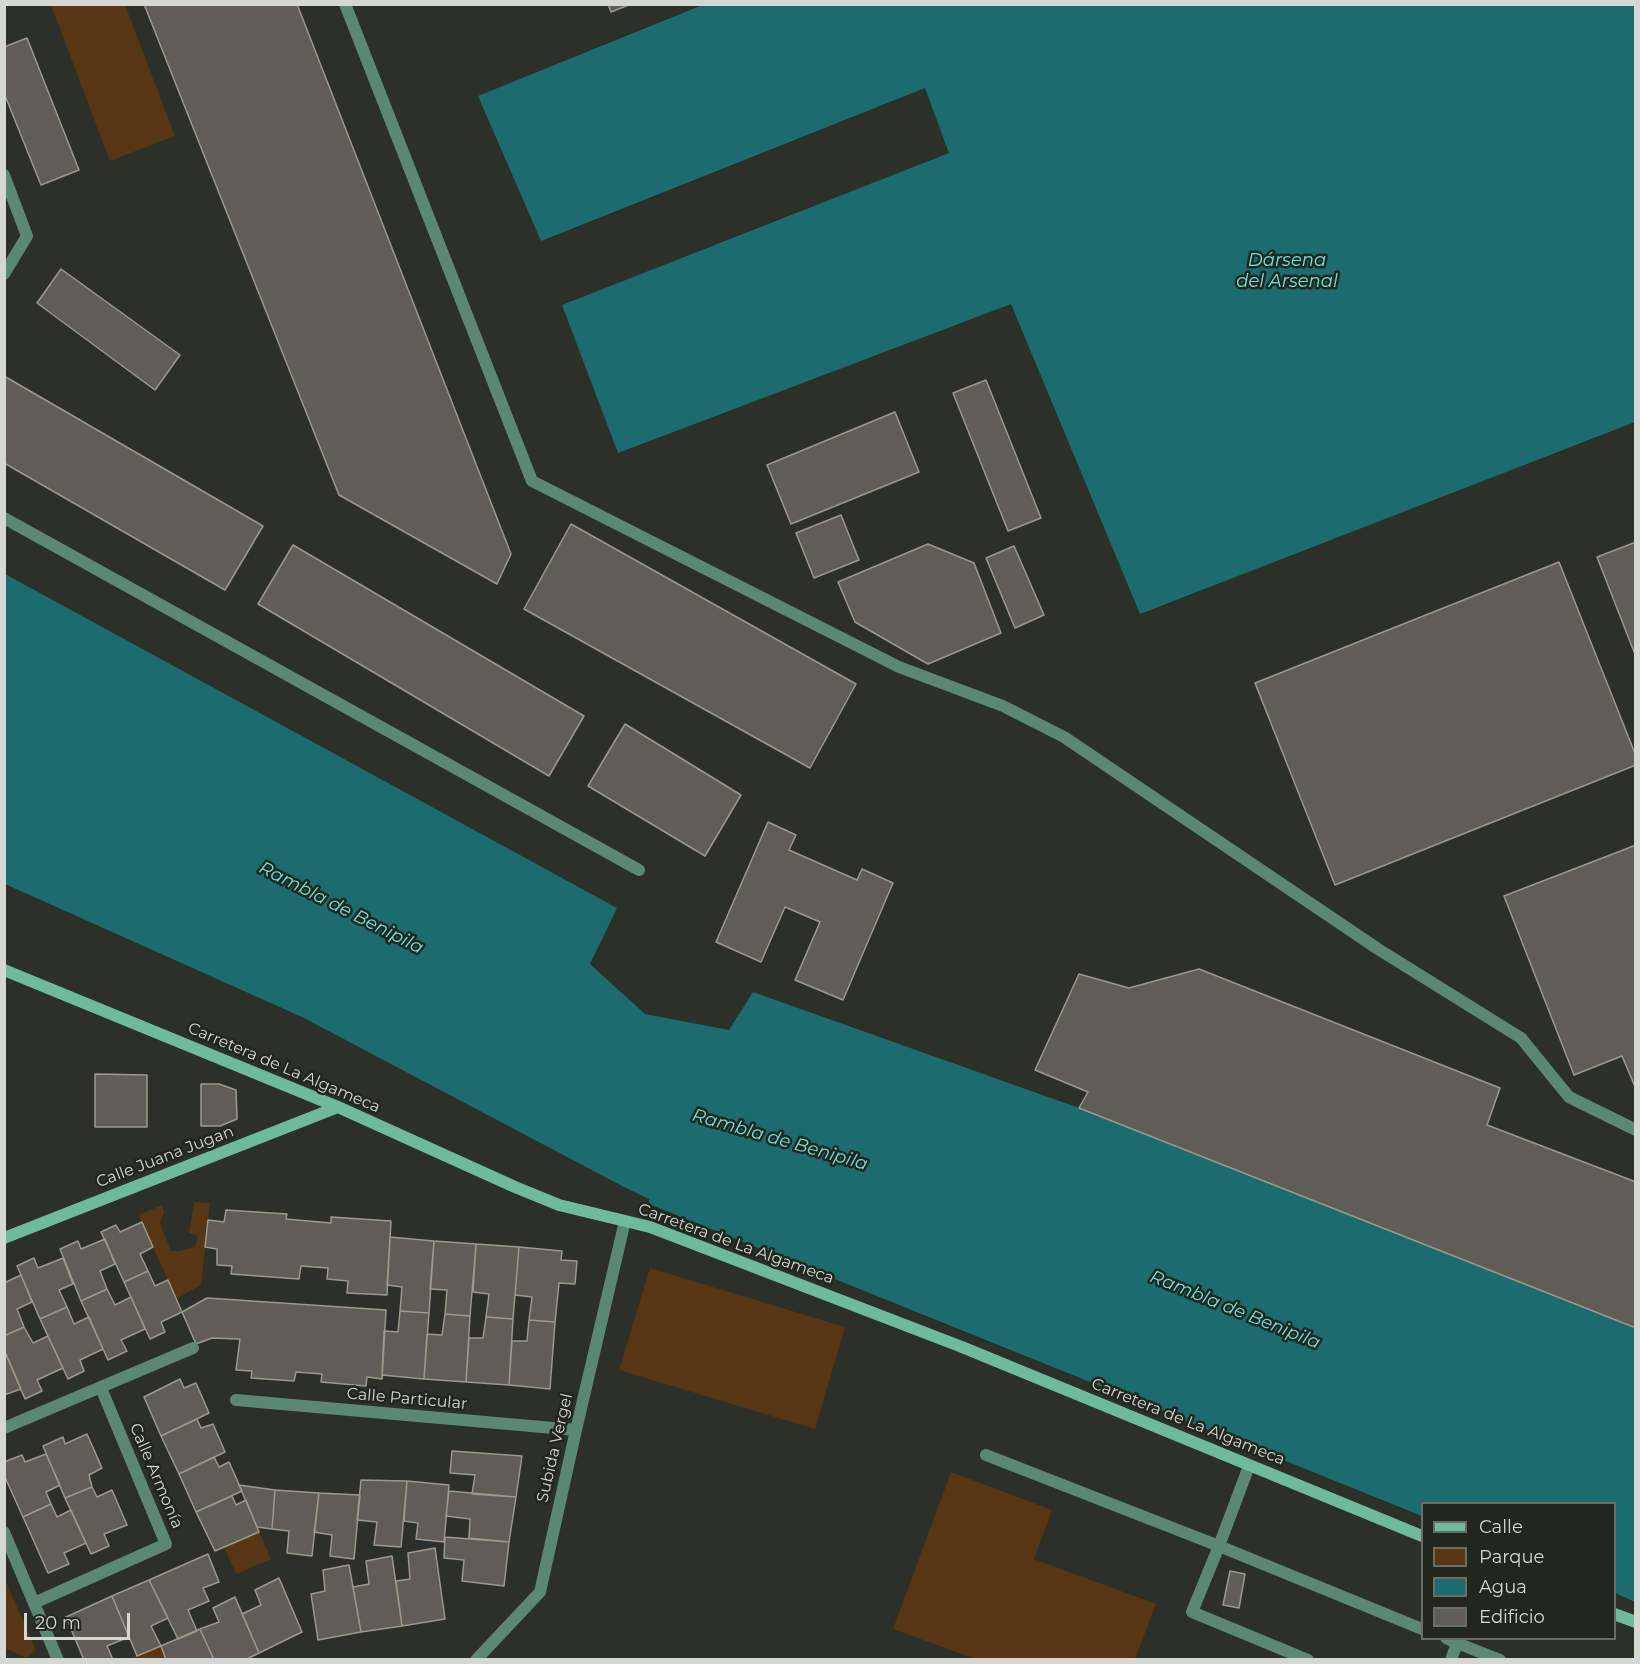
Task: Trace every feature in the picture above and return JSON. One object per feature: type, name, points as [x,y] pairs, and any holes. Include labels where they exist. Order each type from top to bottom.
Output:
[{"type":"street","points":[[345,4],[532,481],[899,667],[1003,706],[1064,737],[1378,949],[1521,1038],[1569,1097],[1635,1130]]},
{"type":"street","points":[[4,175],[27,236],[4,274]]},
{"type":"street","points":[[4,518],[639,870]]},
{"type":"street","name":"Carretera de La Algameca","points":[[4,970],[338,1107],[560,1205],[650,1227],[962,1347],[1421,1536]]},
{"type":"street","name":"Calle Juana Jugan","points":[[4,1238],[338,1107]]},
{"type":"street","name":"Subida Vergel","points":[[476,1659],[540,1592],[625,1221]]},
{"type":"street","points":[[4,1428],[193,1348]]},
{"type":"street","name":"Calle Armonía","points":[[34,1603],[166,1544],[101,1388]]},
{"type":"street","name":"Calle Particular","points":[[236,1400],[576,1430]]},
{"type":"street","points":[[986,1455],[1219,1546],[1421,1629]]},
{"type":"street","points":[[1249,1466],[1192,1612],[1308,1659]]},
{"type":"street","points":[[4,1532],[58,1659]]},
{"type":"street","points":[[1616,1615],[1635,1623]]},
{"type":"street","points":[[1451,1659],[1451,1641],[1500,1659]]},
{"type":"green space","points":[[51,5],[125,5],[175,136],[110,161]]},
{"type":"green space","points":[[194,1202],[210,1203],[201,1285],[176,1299],[139,1215],[162,1205],[164,1212],[160,1223],[171,1251],[179,1251],[195,1247],[198,1235],[189,1233]]},
{"type":"green space","points":[[650,1268],[845,1327],[815,1429],[619,1370]]},
{"type":"green space","points":[[951,1472],[1052,1510],[1034,1559],[1156,1604],[1135,1659],[975,1659],[893,1629]]},
{"type":"green space","points":[[259,1532],[271,1559],[236,1574],[224,1547]]},
{"type":"green space","points":[[4,1577],[36,1650],[26,1658],[5,1648]]},
{"type":"green space","points":[[161,1646],[166,1659],[126,1660]]},
{"type":"water","name":"Dársena del Arsenal","points":[[705,4],[1635,5],[1635,422],[1140,614],[1011,304],[618,453],[562,305],[949,153],[925,88],[541,241],[478,96]]},
{"type":"water","name":"Rambla de Benipila","points":[[5,574],[617,908],[590,964],[645,1014],[729,1030],[753,992],[1079,1108],[1635,1328],[1635,1602],[1616,1593],[1616,1502],[1421,1502],[1421,1516],[649,1204],[649,1199],[302,1017],[5,884]]},
{"type":"building","points":[[144,4],[297,4],[511,554],[497,584],[339,495]]},
{"type":"building","points":[[608,4],[631,4],[611,12]]},
{"type":"building","points":[[27,38],[79,170],[41,185],[4,93],[4,47]]},
{"type":"building","points":[[61,269],[180,355],[155,390],[37,303]]},
{"type":"building","points":[[4,376],[263,526],[225,590],[4,463]]},
{"type":"building","points":[[986,380],[1041,518],[1008,531],[953,393]]},
{"type":"building","points":[[895,412],[919,472],[791,524],[767,465]]},
{"type":"building","points":[[841,515],[859,560],[814,578],[796,533]]},
{"type":"building","points":[[571,524],[856,684],[810,768],[524,609]]},
{"type":"building","points":[[1636,542],[1636,657],[1597,557]]},
{"type":"building","points":[[928,544],[974,563],[1001,633],[928,664],[855,622],[838,582]]},
{"type":"building","points":[[293,545],[584,716],[549,776],[258,604]]},
{"type":"building","points":[[1014,546],[1044,615],[1015,628],[986,558]]},
{"type":"building","points":[[1559,562],[1636,756],[1636,765],[1335,885],[1255,683]]},
{"type":"building","points":[[625,724],[741,795],[705,856],[588,786]]},
{"type":"building","points":[[768,822],[796,835],[789,850],[857,880],[862,869],[893,883],[843,1000],[795,980],[820,922],[785,907],[761,962],[716,942]]},
{"type":"building","points":[[1636,845],[1636,1089],[1622,1056],[1574,1075],[1504,896]]},
{"type":"building","points":[[1199,969],[1500,1088],[1487,1125],[1636,1182],[1636,1328],[1079,1108],[1088,1092],[1035,1070],[1079,974],[1129,988]]},
{"type":"building","points":[[95,1074],[147,1075],[147,1127],[95,1127]]},
{"type":"building","points":[[201,1084],[219,1084],[236,1090],[237,1119],[220,1126],[201,1126]]},
{"type":"building","points":[[226,1210],[287,1214],[286,1219],[331,1223],[331,1217],[391,1221],[387,1295],[347,1293],[348,1281],[327,1279],[328,1268],[301,1266],[299,1279],[231,1274],[232,1266],[217,1265],[217,1249],[205,1247],[208,1220],[224,1222]]},
{"type":"building","points":[[142,1222],[153,1247],[140,1254],[148,1271],[124,1282],[101,1232],[116,1225],[120,1232]]},
{"type":"building","points":[[390,1237],[434,1241],[429,1313],[400,1311],[402,1287],[387,1285]]},
{"type":"building","points":[[105,1239],[115,1264],[100,1271],[107,1289],[81,1301],[60,1249],[78,1241],[81,1249]]},
{"type":"building","points":[[434,1241],[476,1244],[470,1316],[445,1314],[447,1290],[430,1289]]},
{"type":"building","points":[[476,1244],[519,1247],[513,1319],[486,1317],[489,1294],[473,1292]]},
{"type":"building","points":[[519,1247],[562,1251],[561,1260],[577,1261],[575,1284],[559,1283],[555,1322],[529,1320],[532,1297],[515,1295]]},
{"type":"building","points":[[34,1258],[38,1268],[63,1258],[73,1284],[59,1290],[67,1307],[40,1319],[17,1266]]},
{"type":"building","points":[[148,1271],[155,1286],[168,1280],[182,1312],[161,1322],[165,1332],[150,1339],[124,1282]]},
{"type":"building","points":[[21,1275],[32,1302],[17,1309],[24,1327],[4,1336],[4,1283]]},
{"type":"building","points":[[107,1289],[115,1305],[131,1297],[145,1329],[121,1340],[127,1351],[108,1360],[81,1301]]},
{"type":"building","points":[[207,1298],[386,1310],[382,1379],[367,1377],[366,1386],[321,1382],[322,1374],[296,1372],[294,1381],[251,1378],[252,1371],[236,1370],[240,1339],[212,1338],[196,1344],[182,1312]]},
{"type":"building","points":[[67,1307],[74,1324],[89,1317],[103,1349],[80,1360],[84,1371],[68,1379],[40,1319]]},
{"type":"building","points":[[400,1311],[429,1313],[424,1379],[382,1375],[384,1331],[398,1332]]},
{"type":"building","points":[[445,1314],[470,1316],[466,1382],[424,1379],[427,1334],[442,1335]]},
{"type":"building","points":[[486,1317],[513,1319],[509,1385],[466,1382],[469,1338],[483,1338]]},
{"type":"building","points":[[529,1320],[555,1322],[550,1389],[509,1385],[512,1341],[527,1341]]},
{"type":"building","points":[[24,1327],[33,1343],[48,1336],[63,1368],[37,1380],[42,1391],[25,1399],[4,1350],[4,1336]]},
{"type":"building","points":[[6,1354],[21,1389],[4,1395],[4,1355]]},
{"type":"building","points":[[180,1379],[184,1388],[196,1383],[209,1413],[161,1436],[144,1397]]},
{"type":"building","points":[[197,1419],[201,1428],[213,1424],[225,1452],[179,1474],[161,1436]]},
{"type":"building","points":[[87,1434],[102,1468],[89,1475],[92,1487],[65,1498],[43,1446],[63,1437],[65,1444]]},
{"type":"building","points":[[452,1451],[522,1456],[516,1497],[472,1494],[475,1475],[450,1473]]},
{"type":"building","points":[[46,1454],[60,1485],[46,1492],[51,1504],[23,1517],[4,1475],[4,1462],[22,1455],[25,1462]]},
{"type":"building","points":[[214,1457],[219,1467],[229,1462],[242,1491],[196,1512],[179,1474]]},
{"type":"building","points":[[361,1480],[407,1481],[401,1547],[374,1545],[377,1522],[357,1520]]},
{"type":"building","points":[[407,1481],[449,1485],[444,1542],[416,1539],[418,1523],[404,1521]]},
{"type":"building","points":[[239,1485],[275,1490],[272,1529],[257,1527]]},
{"type":"building","points":[[92,1487],[97,1497],[112,1490],[127,1525],[104,1534],[109,1546],[91,1554],[65,1498]]},
{"type":"building","points":[[275,1490],[319,1493],[312,1556],[287,1553],[289,1531],[272,1529]]},
{"type":"building","points":[[449,1491],[516,1497],[509,1542],[469,1538],[470,1519],[446,1516]]},
{"type":"building","points":[[319,1493],[360,1495],[354,1559],[330,1556],[332,1535],[314,1532]]},
{"type":"building","points":[[232,1496],[236,1505],[246,1500],[259,1532],[215,1551],[196,1512]]},
{"type":"building","points":[[51,1504],[57,1517],[71,1510],[86,1543],[64,1553],[69,1564],[48,1573],[23,1517]]},
{"type":"building","points":[[445,1537],[509,1542],[504,1586],[462,1581],[464,1560],[444,1558]]},
{"type":"building","points":[[435,1548],[445,1619],[402,1626],[396,1581],[410,1579],[408,1553]]},
{"type":"building","points":[[208,1554],[219,1582],[203,1588],[209,1601],[188,1610],[197,1631],[178,1639],[149,1580]]},
{"type":"building","points":[[392,1556],[402,1626],[361,1632],[353,1587],[369,1584],[366,1561]]},
{"type":"building","points":[[349,1565],[361,1632],[318,1640],[311,1594],[325,1591],[323,1570]]},
{"type":"building","points":[[1230,1571],[1245,1574],[1239,1608],[1223,1605]]},
{"type":"building","points":[[279,1578],[302,1632],[259,1653],[242,1614],[261,1605],[255,1590]]},
{"type":"building","points":[[149,1580],[168,1618],[151,1626],[161,1646],[137,1656],[112,1596]]},
{"type":"building","points":[[112,1596],[129,1637],[107,1646],[113,1660],[84,1660],[66,1617]]},
{"type":"building","points":[[235,1597],[259,1653],[245,1660],[214,1660],[200,1629],[219,1622],[213,1608]]},
{"type":"building","points":[[200,1629],[214,1660],[166,1660],[161,1646]]}]
